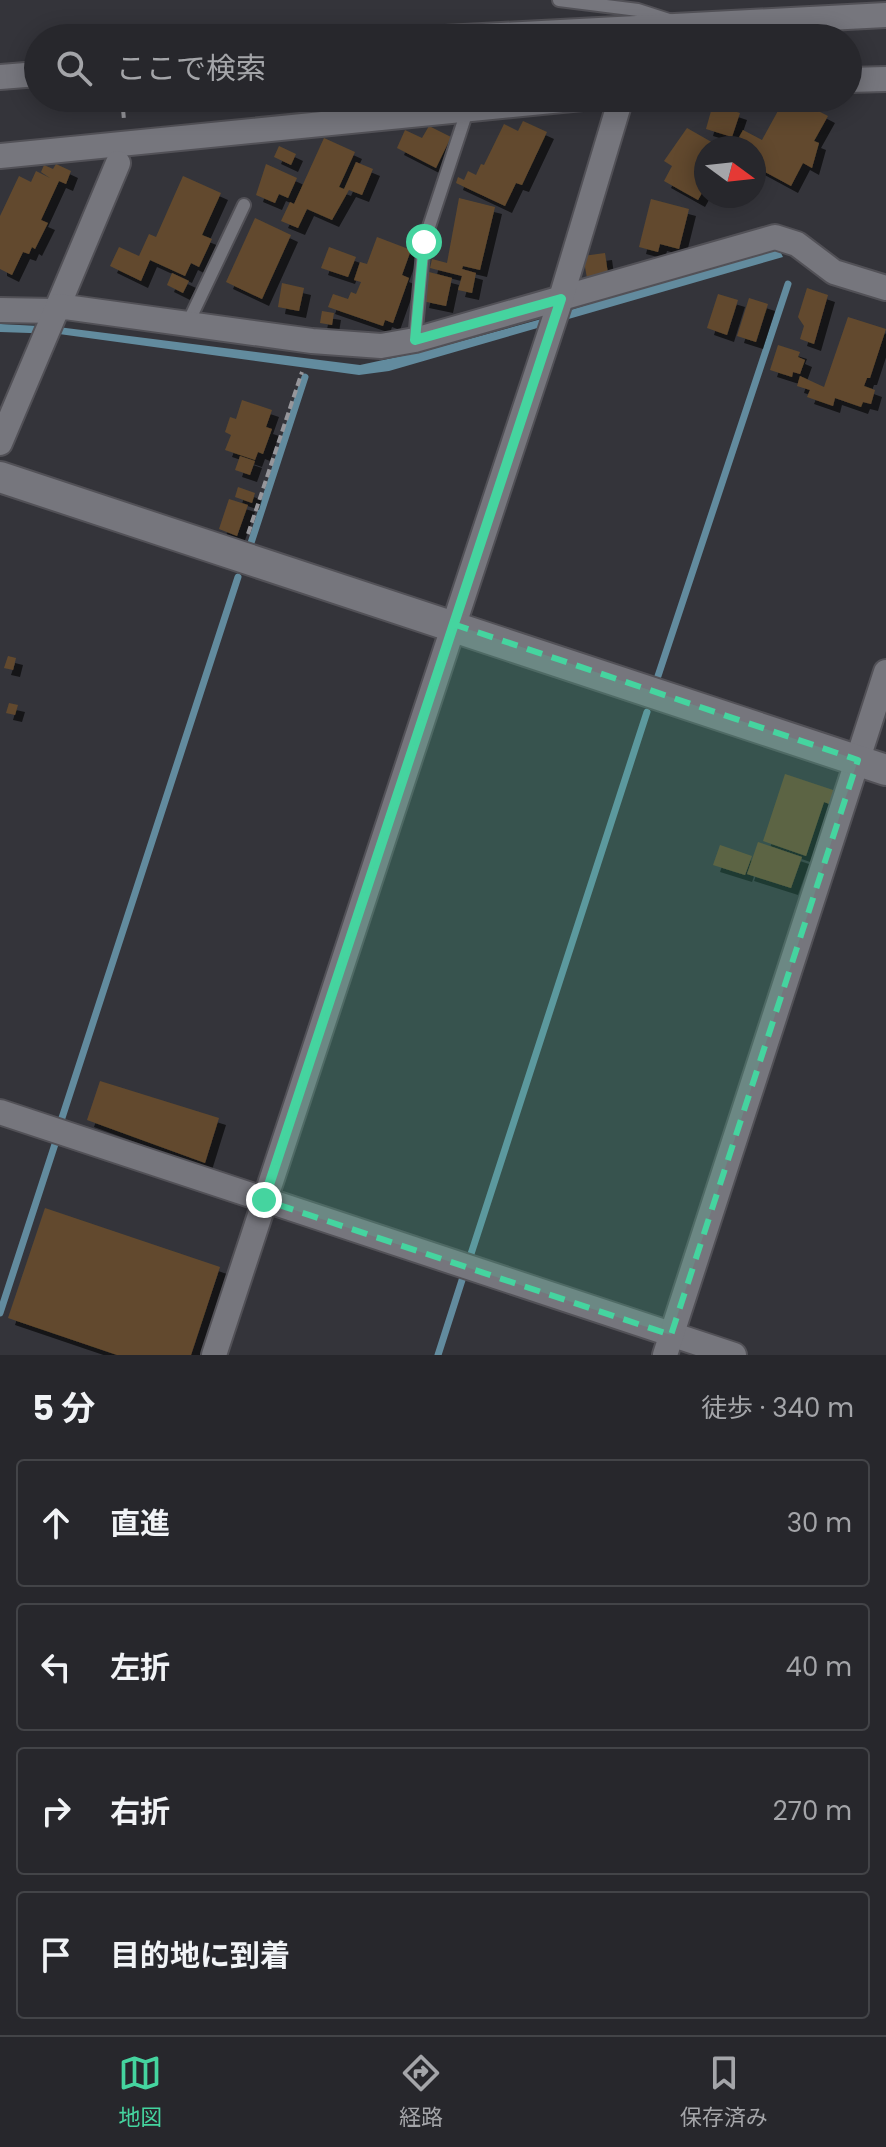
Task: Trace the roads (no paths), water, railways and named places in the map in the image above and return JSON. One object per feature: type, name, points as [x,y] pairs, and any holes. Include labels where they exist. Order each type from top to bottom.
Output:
[{"type":"street","points":[[737,24],[886,15]]},
{"type":"street","points":[[0,77],[24,75]]},
{"type":"street","points":[[862,80],[886,79]]},
{"type":"street","points":[[0,156],[429,112]]},
{"type":"street","points":[[214,1355],[557,312],[617,112]]},
{"type":"street","points":[[0,443],[118,163]]},
{"type":"street","points":[[0,310],[53,319],[187,325],[312,341],[381,346],[557,312],[775,237],[797,244],[834,272],[886,288]]},
{"type":"street","points":[[0,477],[453,624],[872,765]]},
{"type":"street","points":[[668,1345],[872,765],[886,672]]},
{"type":"street","points":[[0,1112],[264,1200],[668,1345],[734,1355]]},
{"type":"lane","points":[[559,0],[638,10],[678,24]]},
{"type":"lane","points":[[415,340],[424,242],[467,112]]},
{"type":"lane","points":[[187,325],[244,205]]},
{"type":"water","points":[[777,245],[783,257],[389,371],[359,375],[59,334],[0,332],[0,324],[58,327],[360,365],[425,351],[545,318]]},
{"type":"waterway","points":[[658,676],[788,284]]},
{"type":"waterway","points":[[250,546],[305,377]]},
{"type":"waterway","points":[[60,1124],[238,577]]},
{"type":"waterway","points":[[470,1257],[647,712]]},
{"type":"waterway","points":[[0,1313],[56,1141]]},
{"type":"waterway","points":[[438,1355],[463,1277]]}]
